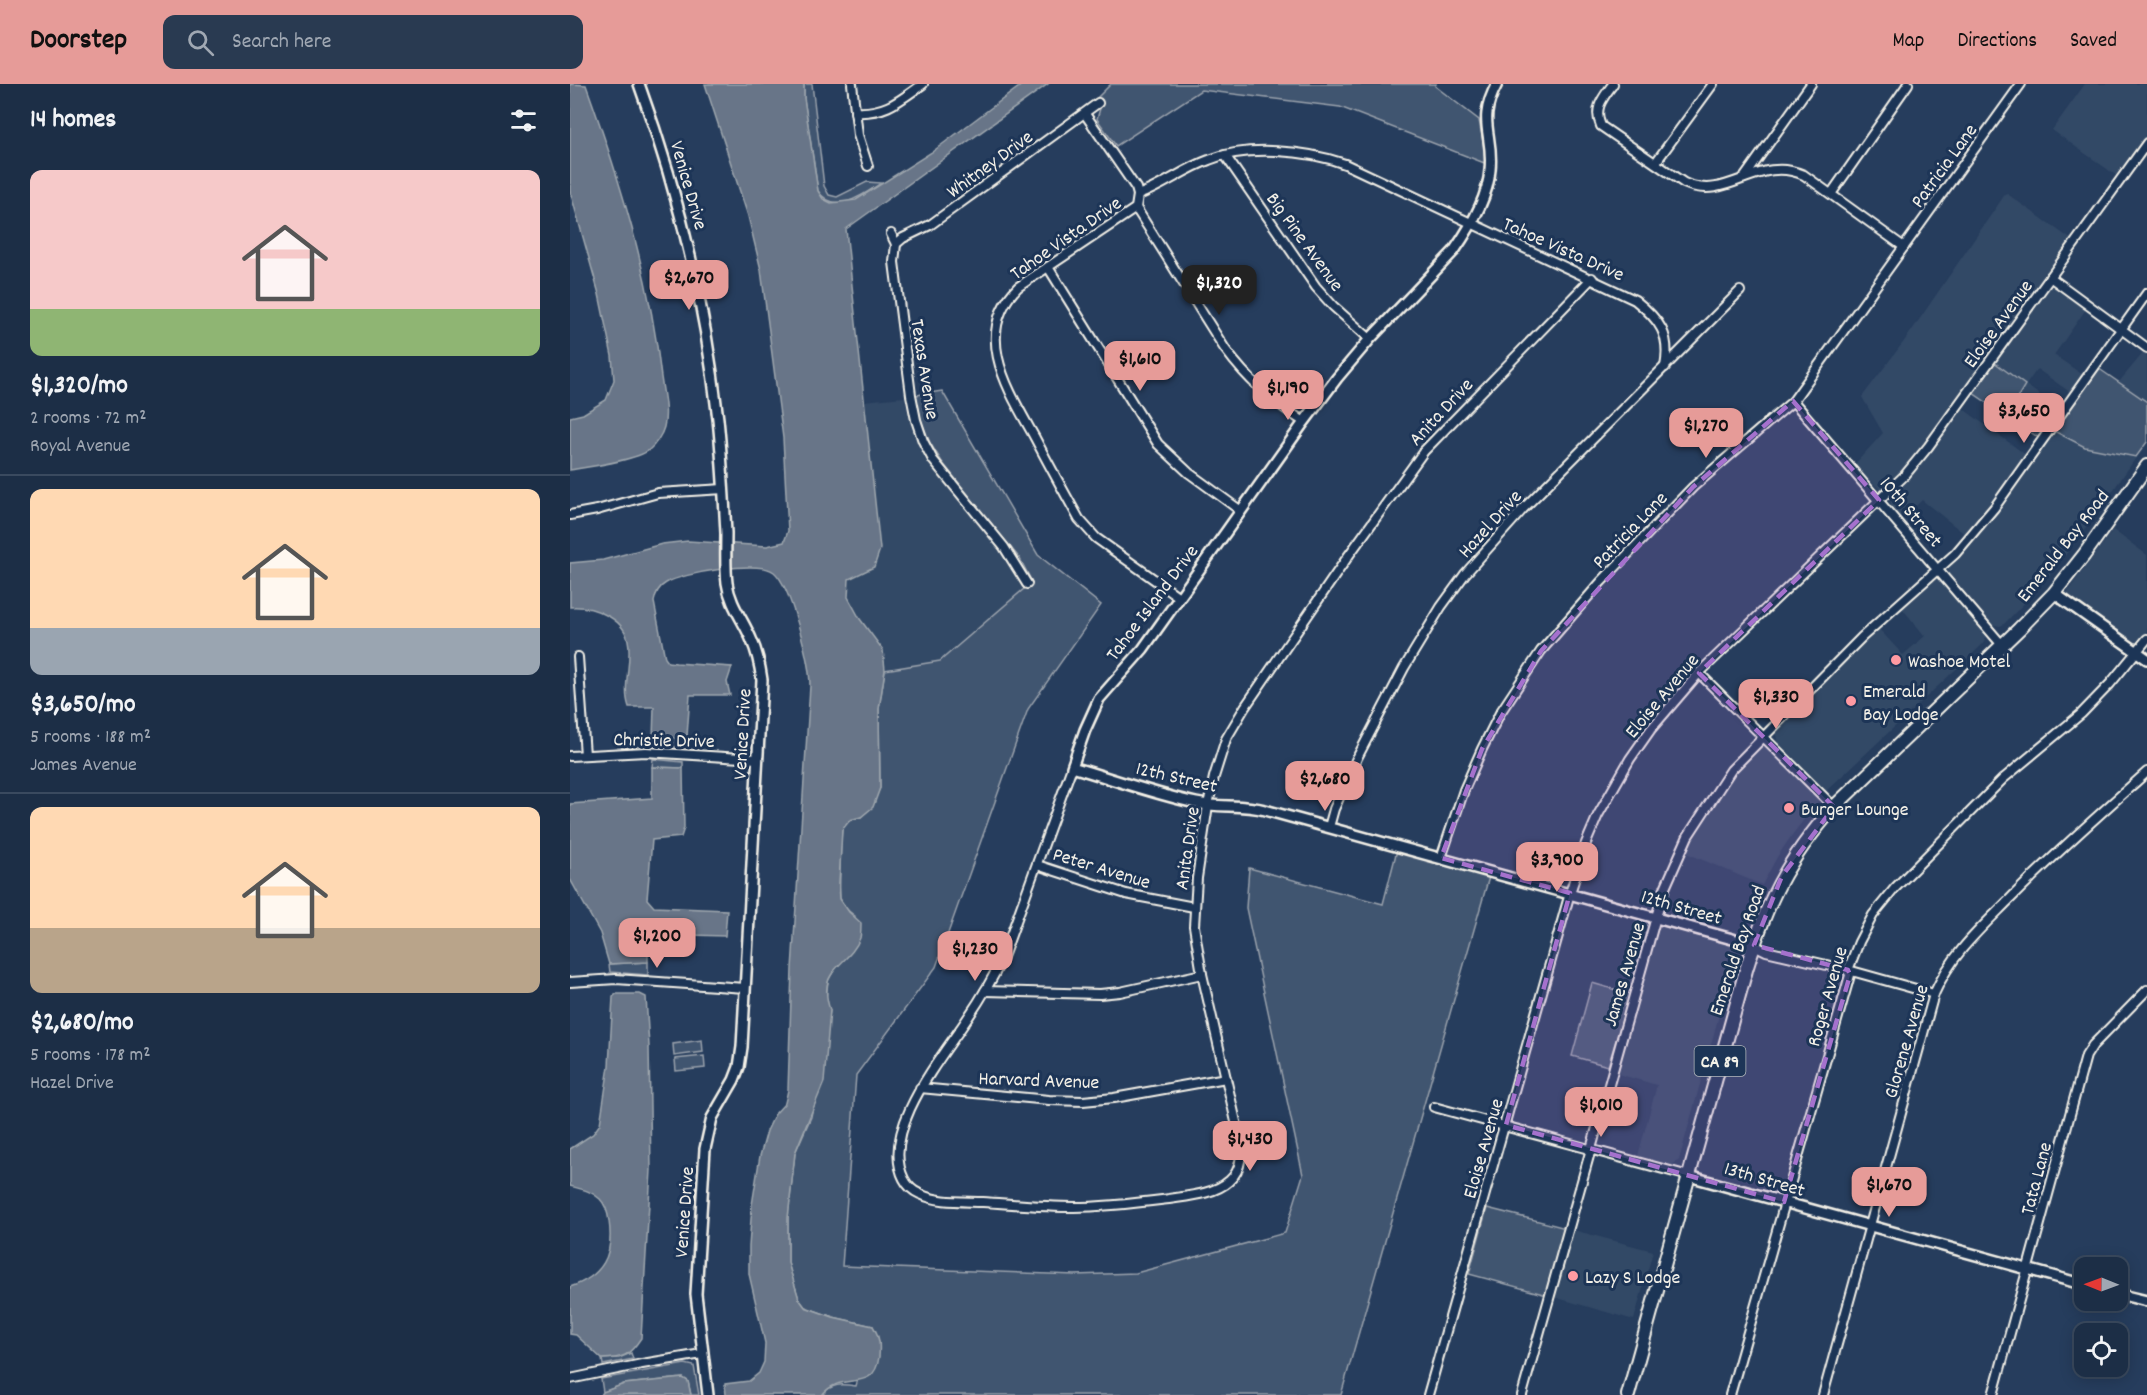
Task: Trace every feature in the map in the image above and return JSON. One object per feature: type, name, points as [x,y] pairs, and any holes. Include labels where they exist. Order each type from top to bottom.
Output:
[{"type":"main road","name":"Emerald Bay Road","points":[[1628,1395],[1754,945],[1763,917],[1782,876],[1807,838],[1834,807],[2054,593],[2147,466]]},
{"type":"street","name":"Venice Drive","points":[[639,84],[668,167],[694,268],[712,371],[724,489],[726,573],[729,594],[759,659],[762,680],[739,1066],[728,1093],[712,1118],[705,1149],[696,1280],[708,1395]]},
{"type":"street","points":[[852,84],[858,135],[868,166]]},
{"type":"street","points":[[855,112],[880,111],[922,84]]},
{"type":"street","name":"Tahoe Island Drive","points":[[908,1185],[900,1167],[901,1136],[905,1120],[920,1088],[985,991],[1003,957],[1085,730],[1099,699],[1143,649],[1337,378],[1370,339],[1454,251],[1471,224],[1487,188],[1491,154],[1485,123],[1486,108],[1497,84]]},
{"type":"street","points":[[1613,84],[1600,102],[1598,118],[1601,126],[1684,183],[1705,189],[1715,188],[1774,169],[1794,170],[1904,247]]},
{"type":"street","points":[[1656,162],[1713,84]]},
{"type":"street","points":[[1743,178],[1811,84]]},
{"type":"street","points":[[1830,194],[1908,84]]},
{"type":"street","name":"Patricia Lane","points":[[1441,858],[1461,798],[1482,749],[1500,713],[1541,651],[1601,582],[1693,488],[1793,401],[2021,84]]},
{"type":"street","name":"Whitney Drive","points":[[896,244],[903,238],[930,225],[1098,103]]},
{"type":"street","points":[[1085,114],[1136,188],[1138,195]]},
{"type":"street","name":"Eloise Avenue","points":[[1428,1395],[1570,893],[1586,843],[1610,793],[1651,729],[1699,674],[1905,475],[1928,447],[2147,143]]},
{"type":"street","name":"Tahoe Vista Drive","points":[[1179,597],[1096,538],[1086,528],[1004,383],[996,345],[1000,310],[1007,298],[1018,287],[1136,208],[1138,195],[1197,165],[1225,155],[1286,152],[1329,158],[1592,278],[1635,300],[1656,318],[1664,331],[1667,343],[1665,367]]},
{"type":"street","name":"Big Pine Avenue","points":[[1225,155],[1316,287],[1333,306],[1370,339]]},
{"type":"street","points":[[1136,208],[1240,369],[1254,385],[1304,422]]},
{"type":"street","name":"Texas Avenue","points":[[891,234],[896,244],[894,262],[911,395],[923,441],[933,460],[1004,547],[1027,584]]},
{"type":"street","points":[[1048,267],[1158,444],[1189,473],[1241,511]]},
{"type":"street","points":[[2050,277],[2147,348]]},
{"type":"street","name":"Anita Drive","points":[[908,1185],[920,1195],[943,1199],[1072,1207],[1113,1206],[1176,1198],[1222,1187],[1231,1180],[1237,1172],[1241,1159],[1239,1135],[1202,974],[1195,935],[1194,907],[1208,805],[1220,755],[1234,724],[1402,479],[1440,432],[1592,278]]},
{"type":"street","name":"Hazel Drive","points":[[1329,827],[1357,758],[1404,668],[1441,607],[1465,574],[1523,509],[1740,291]]},
{"type":"street","name":"James Avenue","points":[[1522,1395],[1656,917],[1665,888],[1688,836],[1731,770],[1862,638],[1955,554],[1981,525],[2147,293]]},
{"type":"street","name":"10th Street","points":[[1793,401],[2002,645]]},
{"type":"street","points":[[570,515],[658,493],[724,489]]},
{"type":"street","points":[[2054,593],[2147,659]]},
{"type":"street","name":"Roger Avenue","points":[[1730,1395],[1850,975],[1848,970],[1873,915],[1894,888],[2003,778],[2080,714],[2110,684],[2147,639]]},
{"type":"street","points":[[578,657],[585,755]]},
{"type":"street","points":[[1699,674],[1764,735],[1834,807]]},
{"type":"street","name":"Christie Drive","points":[[570,756],[646,752],[757,759]]},
{"type":"street","name":"12th Street","points":[[1072,767],[1208,805],[1251,807],[1329,827],[1656,917],[1754,945],[1766,951],[1848,970],[1934,994]]},
{"type":"street","name":"Glorene Avenue","points":[[1823,1395],[1934,994],[1943,973],[1971,939],[2043,865],[2147,771]]},
{"type":"street","name":"Peter Avenue","points":[[1036,865],[1126,894],[1194,907]]},
{"type":"street","points":[[985,991],[1100,994],[1120,992],[1202,974]]},
{"type":"street","points":[[570,982],[616,980],[745,988]]},
{"type":"street","name":"Tata Lane","points":[[1993,1395],[2086,1056],[2093,1045],[2147,990]]},
{"type":"street","name":"Harvard Avenue","points":[[920,1088],[1083,1101],[1114,1098],[1226,1078]]},
{"type":"street","name":"13th Street","points":[[1434,1107],[2074,1282]]},
{"type":"street","points":[[2128,1296],[2147,1301]]},
{"type":"street","points":[[570,1379],[702,1354]]},
{"type":"highlighted area","points":[[1793,401],[1879,500],[1699,673],[1834,807],[1782,876],[1754,945],[1848,970],[1850,975],[1784,1202],[1506,1125],[1570,893],[1441,858],[1482,749],[1541,651],[1693,487]]},
{"type":"shaded area","points":[[570,84],[586,85],[622,193],[649,302],[666,415],[664,427],[656,443],[643,454],[612,463],[570,470],[570,417],[583,414],[606,400],[614,380],[612,356],[599,294],[570,191]]},
{"type":"shaded area","points":[[705,84],[804,84],[804,98],[818,191],[823,199],[831,203],[856,200],[932,152],[1023,84],[1048,84],[846,229],[880,549],[874,567],[849,579],[848,597],[860,619],[883,650],[885,670],[879,709],[880,788],[873,807],[861,817],[850,820],[842,830],[840,899],[861,923],[861,935],[855,948],[830,976],[827,985],[830,1010],[824,1082],[795,1153],[788,1218],[788,1263],[799,1299],[805,1307],[833,1317],[873,1326],[878,1337],[879,1357],[871,1375],[864,1379],[839,1383],[830,1387],[822,1395],[726,1395],[725,1384],[749,1381],[759,1373],[764,1362],[765,1343],[749,1274],[752,1205],[760,1156],[767,1131],[775,1114],[785,1103],[788,1090],[792,969],[810,686],[803,644],[793,608],[780,580],[774,572],[766,569],[753,567],[720,569],[688,575],[661,587],[654,602],[665,658],[668,662],[732,667],[727,682],[730,695],[690,695],[687,736],[664,740],[653,739],[654,707],[629,707],[627,682],[629,645],[626,633],[619,623],[593,610],[570,607],[570,563],[603,560],[662,544],[688,541],[767,546],[784,542],[788,531],[783,438],[761,270],[748,216]]},
{"type":"shaded area","points":[[804,84],[812,84],[824,186],[829,195],[837,197],[867,182],[881,183],[858,197],[841,203],[832,202],[818,191],[804,98]]},
{"type":"shaded area","points":[[1111,84],[1436,84],[1435,86],[1479,120],[1487,164],[1340,107],[1201,90],[1116,146],[1097,119],[1101,105],[1097,98]]},
{"type":"shaded area","points":[[2085,84],[2147,84],[2147,134],[2117,176],[2052,130]]},
{"type":"shaded area","points":[[2006,193],[2072,240],[1923,445],[1891,483],[1884,489],[1879,489],[1854,465],[1883,433],[1862,397],[1908,336]]},
{"type":"shaded area","points":[[2051,286],[2086,309],[2054,355],[2083,375],[2070,392],[2037,369],[2026,385],[2059,409],[2049,423],[2015,400],[2025,385],[1994,362],[2044,291]]},
{"type":"shaded area","points":[[2144,352],[2147,354],[2147,442],[2090,523],[2041,586],[2004,624],[2000,626],[1990,624],[1949,576],[1948,568],[1994,515],[2098,368],[2119,382]]},
{"type":"shaded area","points":[[1994,362],[2025,385],[2016,400],[2049,423],[2039,438],[1973,393]]},
{"type":"shaded area","points":[[2098,368],[2147,402],[2147,442],[2136,457],[2085,447],[2054,431]]},
{"type":"shaded area","points":[[942,391],[1038,555],[1101,605],[1028,709],[936,967],[856,1075],[842,1266],[1075,1275],[1136,1273],[1285,1233],[1303,1175],[1246,908],[1249,868],[1383,904],[1397,850],[1489,877],[1341,1395],[822,1395],[829,1388],[837,1385],[856,1386],[873,1326],[833,1317],[805,1307],[799,1299],[788,1263],[788,1218],[795,1153],[811,1117],[830,1011],[826,999],[828,981],[836,967],[851,951],[855,916],[840,898],[842,830],[847,822],[861,817],[880,788],[879,709],[885,670],[940,661],[1032,582],[1020,559],[942,462],[930,443],[921,420],[916,395]]},
{"type":"shaded area","points":[[904,397],[914,435],[926,460],[996,545],[1023,590],[940,661],[885,670],[883,650],[860,619],[848,597],[849,579],[874,567],[880,549],[864,401]]},
{"type":"shaded area","points":[[1962,408],[2026,455],[1966,535],[1922,500],[1902,520],[1891,506],[1890,498],[1921,464]]},
{"type":"shaded area","points":[[2113,530],[2147,555],[2147,636],[2137,650],[2065,595]]},
{"type":"shaded area","points":[[1939,578],[1985,632],[1985,642],[1826,791],[1778,742],[1775,732],[1878,628],[1903,655],[1925,636],[1901,607],[1930,579]]},
{"type":"shaded area","points":[[687,736],[685,747],[653,746],[653,739],[664,740]]},
{"type":"shaded area","points":[[1762,746],[1770,749],[1819,800],[1777,857],[1762,885],[1684,852],[1713,802],[1736,770]]},
{"type":"shaded area","points":[[653,759],[683,762],[683,768],[652,767]]},
{"type":"shaded area","points":[[652,767],[683,768],[684,828],[681,837],[652,840],[647,899],[654,907],[727,910],[725,936],[652,934],[648,939],[648,962],[609,964],[600,933],[570,879],[570,804],[652,798]]},
{"type":"shaded area","points":[[1661,924],[1736,945],[1737,950],[1679,1160],[1672,1165],[1638,1156],[1657,1085],[1618,1074]]},
{"type":"shaded area","points":[[648,962],[648,975],[610,972],[609,964]]},
{"type":"shaded area","points":[[1592,983],[1630,994],[1608,1066],[1572,1056]]},
{"type":"shaded area","points":[[616,994],[640,994],[646,997],[651,1170],[641,1338],[625,1355],[602,1359],[576,1335],[570,1334],[570,1287],[591,1277],[604,1263],[610,1244],[610,1233],[607,1212],[600,1199],[590,1192],[570,1186],[570,1149],[593,1134],[600,1124],[609,1066],[613,997]]},
{"type":"shaded area","points":[[702,1040],[703,1052],[674,1056],[673,1044]]},
{"type":"shaded area","points":[[704,1056],[705,1068],[676,1071],[675,1059]]},
{"type":"shaded area","points":[[1487,1208],[1566,1228],[1547,1295],[1469,1274]]},
{"type":"shaded area","points":[[1573,1230],[1653,1251],[1634,1320],[1554,1297]]},
{"type":"shaded area","points":[[631,1353],[633,1359],[603,1365],[602,1359],[619,1358]]},
{"type":"shaded area","points":[[685,1364],[694,1366],[699,1395],[691,1395],[688,1382],[683,1378],[624,1384],[603,1392],[601,1379]]},
{"type":"shaded area","points":[[683,1378],[688,1381],[691,1395],[601,1395],[603,1392],[624,1384]]},
{"type":"place","name":"Washoe Motel","points":[[1896,660]]},
{"type":"place","name":"Emerald Bay Lodge","points":[[1851,701]]},
{"type":"place","name":"Burger Lounge","points":[[1789,808]]},
{"type":"place","name":"Lazy S Lodge","points":[[1573,1276]]}]
